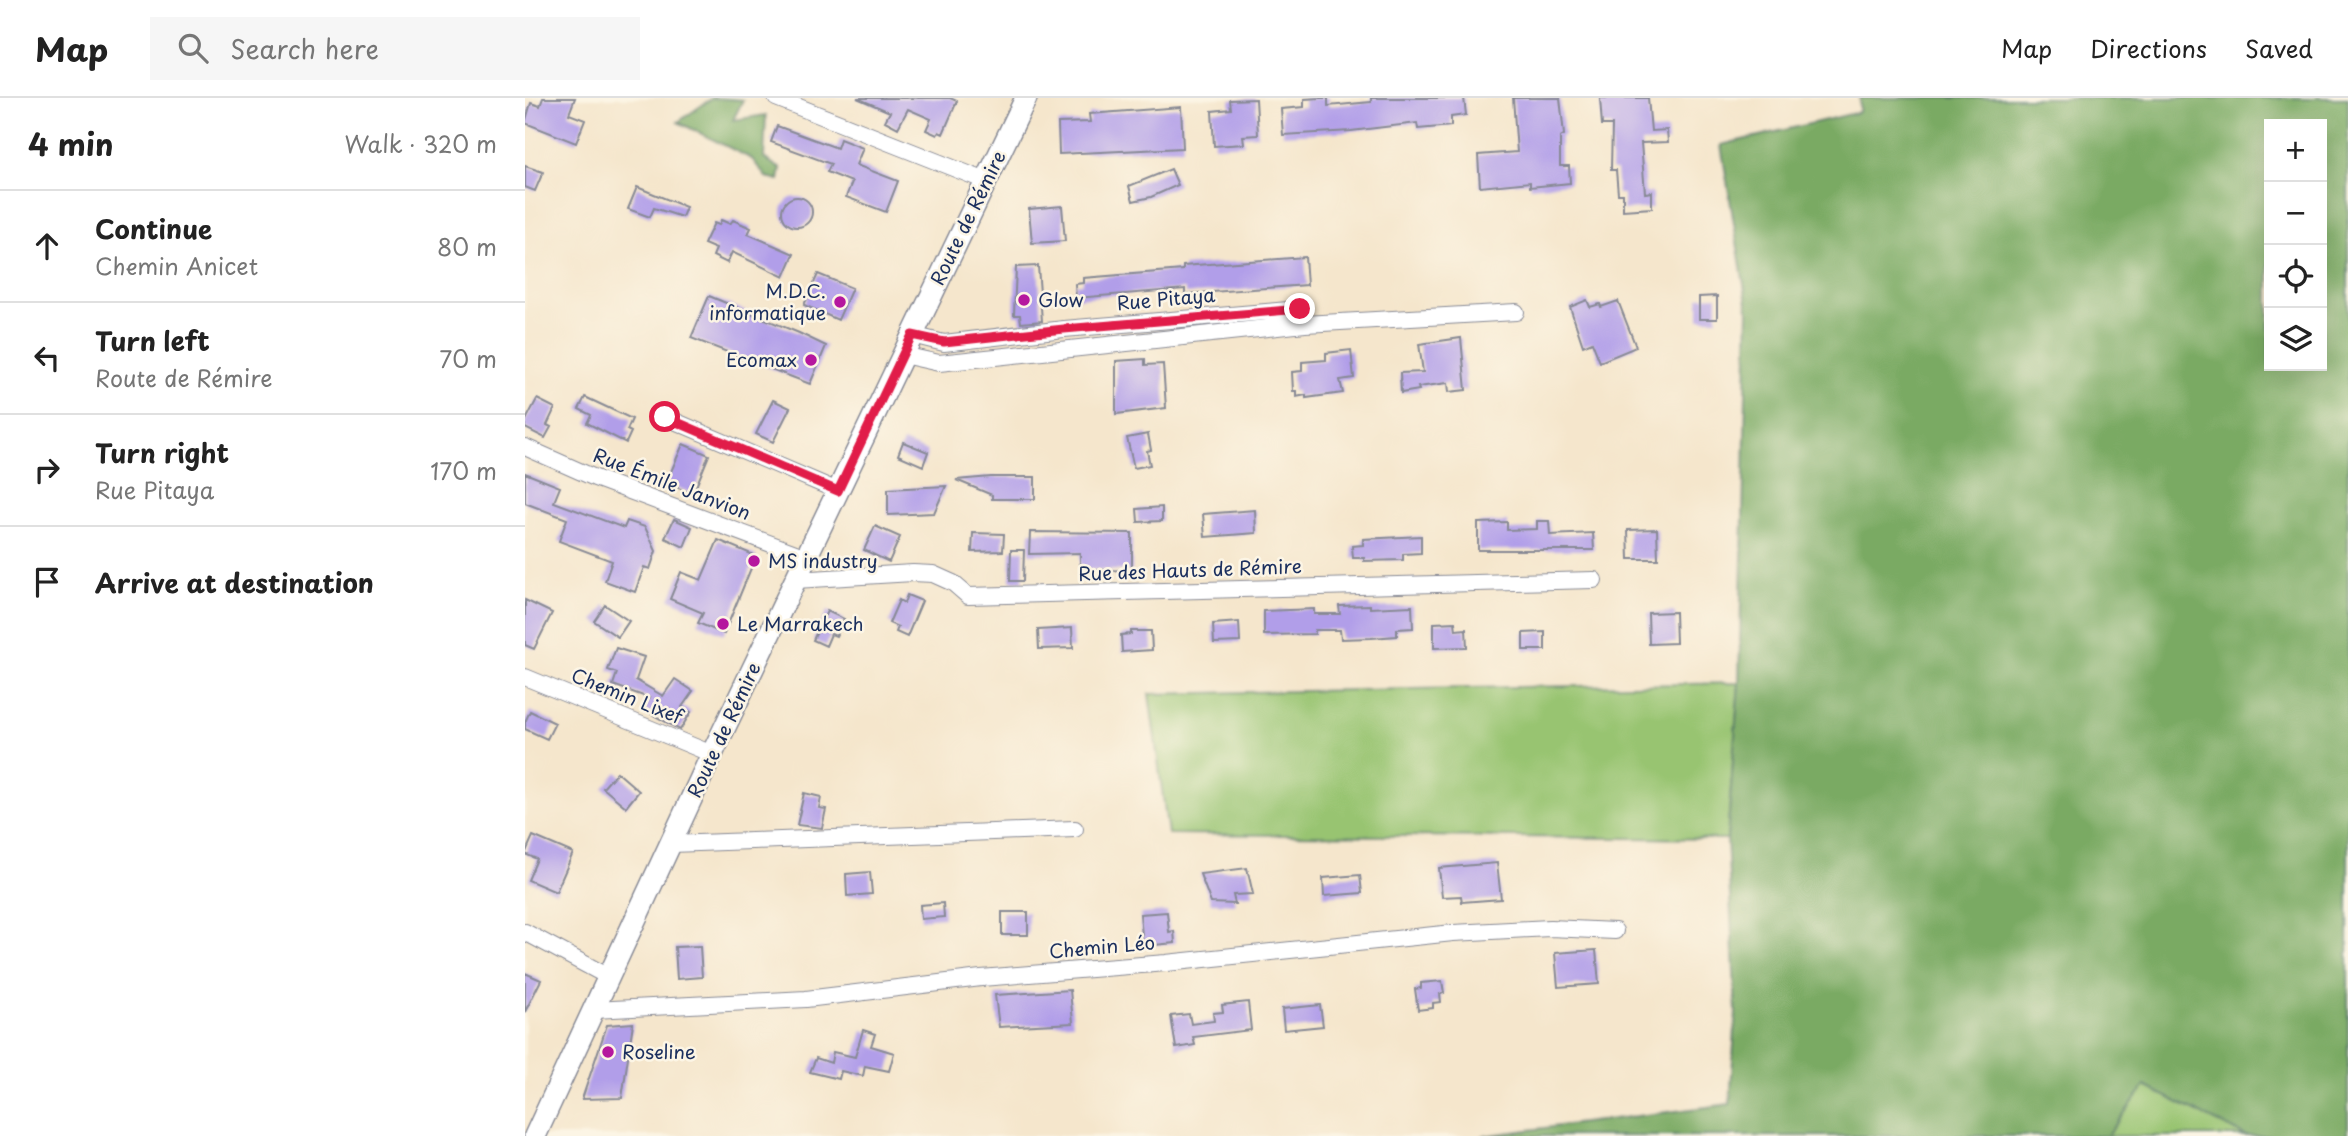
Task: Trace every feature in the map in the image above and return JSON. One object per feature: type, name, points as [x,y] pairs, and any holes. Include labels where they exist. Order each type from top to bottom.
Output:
[{"type":"main road","name":"Route de Rémire","points":[[535,1136],[712,754],[1026,98]]},
{"type":"street","points":[[776,98],[986,181]]},
{"type":"street","name":"Rue Pitaya","points":[[907,345],[1300,309]]},
{"type":"street","points":[[907,345],[939,363],[1305,324],[1516,312]]},
{"type":"street","points":[[665,417],[838,491]]},
{"type":"street","name":"Rue Émile Janvion","points":[[525,447],[595,478],[806,557]]},
{"type":"street","name":"Rue des Hauts de Rémire","points":[[795,580],[933,574],[953,583],[968,596],[1594,580]]},
{"type":"street","name":"Chemin Lixef","points":[[525,677],[712,754]]},
{"type":"street","points":[[671,844],[1075,829]]},
{"type":"street","name":"Chemin Léo","points":[[594,1010],[806,999],[981,978],[1166,963],[1453,933],[1550,928],[1615,931]]},
{"type":"street","points":[[525,932],[609,976]]},
{"type":"green space","points":[[712,98],[743,100],[733,120],[766,115],[764,158],[781,169],[779,180],[766,177],[752,159],[678,122]]},
{"type":"green space","points":[[1860,98],[2348,98],[2348,1136],[2246,1136],[2145,1086],[2107,1136],[1482,1136],[1730,1104],[1736,1012],[1727,839],[1739,683],[1748,309],[1721,145],[1859,112]]},
{"type":"green space","points":[[1739,683],[1727,839],[1168,834],[1149,694]]},
{"type":"green space","points":[[2145,1086],[2246,1136],[2107,1136]]},
{"type":"building","points":[[543,98],[575,98],[569,114],[585,120],[576,143],[525,123],[531,103],[540,106]]},
{"type":"building","points":[[857,98],[950,98],[957,101],[943,134],[939,132],[937,135],[926,130],[931,119],[908,109],[898,128],[885,121],[890,112]]},
{"type":"building","points":[[1328,98],[1328,106],[1371,102],[1371,98],[1464,98],[1466,115],[1451,117],[1451,126],[1418,129],[1417,123],[1283,135],[1281,109],[1304,107],[1304,99]]},
{"type":"building","points":[[1513,98],[1560,98],[1564,135],[1560,137],[1560,166],[1569,166],[1570,183],[1530,187],[1530,182],[1480,187],[1478,155],[1517,152]]},
{"type":"building","points":[[1600,98],[1648,98],[1651,131],[1667,130],[1668,142],[1641,143],[1645,193],[1652,192],[1652,208],[1623,210],[1623,194],[1618,194],[1616,170],[1611,170],[1612,125],[1602,125]]},
{"type":"building","points":[[1256,99],[1258,135],[1243,136],[1244,144],[1214,146],[1212,111],[1231,109],[1230,100]]},
{"type":"building","points":[[1181,107],[1183,148],[1059,154],[1058,123],[1090,122],[1089,114]]},
{"type":"building","points":[[777,126],[837,148],[840,139],[863,148],[856,165],[898,181],[886,212],[846,197],[852,182],[827,172],[831,164],[771,142]]},
{"type":"building","points":[[525,166],[543,172],[535,191],[525,187]]},
{"type":"building","points":[[1171,169],[1178,185],[1151,197],[1133,201],[1129,186]]},
{"type":"building","points":[[637,187],[686,207],[682,217],[654,208],[650,217],[628,209]]},
{"type":"building","points":[[797,197],[803,198],[811,206],[811,218],[803,226],[797,227],[791,226],[783,218],[782,212],[783,206],[791,198]]},
{"type":"building","points":[[1062,206],[1065,241],[1032,243],[1029,209]]},
{"type":"building","points":[[721,220],[730,224],[733,220],[751,228],[748,234],[794,254],[784,277],[732,252],[727,263],[713,256],[716,249],[704,244],[714,223],[719,225]]},
{"type":"building","points":[[1305,257],[1307,285],[1185,294],[1185,289],[1076,298],[1075,284],[1083,283],[1083,278],[1183,270],[1183,266]]},
{"type":"building","points":[[1038,266],[1042,321],[1021,323],[1020,315],[1014,315],[1016,267]]},
{"type":"building","points":[[818,274],[852,288],[838,320],[804,305]]},
{"type":"building","points":[[709,296],[826,346],[810,384],[691,338]]},
{"type":"building","points":[[1717,296],[1717,319],[1699,319],[1699,297]]},
{"type":"building","points":[[1587,300],[1590,307],[1600,304],[1601,307],[1618,301],[1636,347],[1600,362],[1592,342],[1583,346],[1570,307]]},
{"type":"building","points":[[1461,338],[1466,390],[1449,392],[1448,383],[1418,387],[1419,390],[1401,393],[1400,373],[1423,372],[1419,344]]},
{"type":"building","points":[[1351,350],[1354,378],[1340,380],[1343,393],[1296,397],[1292,372],[1302,371],[1302,362],[1326,360],[1326,353]]},
{"type":"building","points":[[1145,359],[1145,365],[1163,364],[1166,408],[1116,414],[1116,361]]},
{"type":"building","points":[[585,397],[632,419],[627,430],[631,432],[626,443],[587,423],[591,415],[579,409]]},
{"type":"building","points":[[537,399],[555,408],[547,425],[551,427],[545,438],[525,428],[525,422]]},
{"type":"building","points":[[773,400],[790,408],[773,442],[756,434]]},
{"type":"building","points":[[1148,434],[1150,465],[1134,468],[1127,438]]},
{"type":"building","points":[[903,442],[928,452],[923,466],[898,455]]},
{"type":"building","points":[[683,444],[709,455],[693,494],[666,483]]},
{"type":"building","points":[[525,473],[560,487],[554,502],[624,528],[627,521],[645,527],[656,551],[650,569],[644,567],[635,592],[605,581],[612,561],[559,541],[567,519],[525,503]]},
{"type":"building","points":[[1035,477],[1035,499],[992,499],[992,495],[956,480]]},
{"type":"building","points":[[946,486],[934,513],[888,515],[888,489]]},
{"type":"building","points":[[1162,507],[1162,521],[1138,522],[1137,509]]},
{"type":"building","points":[[1255,510],[1256,533],[1205,537],[1203,514]]},
{"type":"building","points":[[674,519],[692,527],[684,547],[665,538]]},
{"type":"building","points":[[1537,521],[1549,521],[1550,535],[1593,533],[1594,550],[1478,550],[1478,523],[1507,522],[1507,530],[1537,529]]},
{"type":"building","points":[[875,526],[900,537],[889,562],[864,550]]},
{"type":"building","points":[[1657,529],[1658,559],[1629,559],[1628,530]]},
{"type":"building","points":[[1030,532],[1132,533],[1132,571],[1080,569],[1080,553],[1029,554]]},
{"type":"building","points":[[973,533],[1004,534],[1003,551],[972,552]]},
{"type":"building","points":[[1421,536],[1421,553],[1403,554],[1403,560],[1364,561],[1364,558],[1353,558],[1352,546],[1363,545],[1363,539]]},
{"type":"building","points":[[718,540],[756,556],[724,634],[698,623],[703,613],[670,599],[681,572],[701,580]]},
{"type":"building","points":[[1011,550],[1024,550],[1023,581],[1010,581]]},
{"type":"building","points":[[907,595],[922,601],[907,637],[896,632],[898,627],[889,623],[899,600],[904,603]]},
{"type":"building","points":[[525,600],[552,613],[534,649],[525,645]]},
{"type":"building","points":[[605,605],[629,621],[618,637],[594,621]]},
{"type":"building","points":[[1370,605],[1370,608],[1412,606],[1413,628],[1397,629],[1397,636],[1371,638],[1341,639],[1340,630],[1315,630],[1315,634],[1264,635],[1264,611],[1314,609],[1314,614],[1340,614],[1339,606]]},
{"type":"building","points":[[827,611],[844,619],[836,636],[831,634],[826,646],[813,640]]},
{"type":"building","points":[[1675,612],[1676,643],[1649,644],[1648,613]]},
{"type":"building","points":[[1239,622],[1240,642],[1214,643],[1213,624]]},
{"type":"building","points":[[1455,622],[1456,630],[1466,629],[1467,647],[1434,648],[1434,623]]},
{"type":"building","points":[[1072,628],[1073,648],[1039,649],[1038,630]]},
{"type":"building","points":[[1131,631],[1151,631],[1152,650],[1122,652],[1121,635],[1131,634]]},
{"type":"building","points":[[1545,632],[1545,650],[1523,650],[1523,633]]},
{"type":"building","points":[[616,648],[644,657],[636,680],[663,696],[675,679],[693,691],[682,707],[691,712],[680,730],[643,709],[649,698],[613,685],[617,673],[608,670]]},
{"type":"building","points":[[530,711],[555,723],[547,739],[525,729]]},
{"type":"building","points":[[617,772],[639,791],[626,807],[603,788]]},
{"type":"building","points":[[804,793],[821,797],[819,808],[826,809],[822,828],[797,825]]},
{"type":"building","points":[[533,836],[573,853],[556,892],[528,880],[537,859],[525,854]]},
{"type":"building","points":[[1497,863],[1501,899],[1462,902],[1461,896],[1442,897],[1439,868]]},
{"type":"building","points":[[1247,868],[1253,894],[1233,895],[1235,904],[1211,903],[1200,874]]},
{"type":"building","points":[[870,872],[872,894],[847,896],[846,874]]},
{"type":"building","points":[[1360,875],[1362,893],[1324,896],[1323,878]]},
{"type":"building","points":[[943,903],[944,917],[921,919],[920,905]]},
{"type":"building","points":[[1002,912],[1028,912],[1028,935],[1002,935]]},
{"type":"building","points":[[1167,912],[1169,932],[1174,931],[1175,943],[1143,946],[1140,914]]},
{"type":"building","points":[[700,946],[702,977],[677,979],[675,947]]},
{"type":"building","points":[[1596,950],[1599,984],[1558,987],[1555,953]]},
{"type":"building","points":[[525,973],[541,980],[525,1012]]},
{"type":"building","points":[[1442,981],[1444,993],[1440,994],[1441,1002],[1433,1003],[1433,1008],[1418,1010],[1415,989],[1421,988],[1421,983]]},
{"type":"building","points":[[1070,990],[1073,1023],[999,1027],[995,995]]},
{"type":"building","points":[[1248,1002],[1251,1030],[1193,1037],[1195,1045],[1176,1048],[1171,1016],[1189,1014],[1191,1024],[1214,1021],[1213,1013],[1223,1012],[1222,1005]]},
{"type":"building","points":[[1320,1005],[1323,1026],[1284,1030],[1282,1009]]},
{"type":"building","points":[[633,1023],[622,1098],[582,1099],[607,1025]]},
{"type":"building","points":[[863,1030],[875,1034],[871,1046],[894,1053],[889,1071],[865,1066],[863,1076],[841,1071],[839,1079],[810,1072],[816,1058],[831,1063],[833,1052],[855,1057]]},
{"type":"place","name":"Glow","points":[[1024,300]]},
{"type":"place","name":"M.D.C. informatique","points":[[840,302]]},
{"type":"place","name":"Ecomax","points":[[811,360]]},
{"type":"place","name":"MS industry","points":[[754,561]]},
{"type":"place","name":"Le Marrakech","points":[[723,624]]},
{"type":"place","name":"Roseline","points":[[608,1052]]},
{"type":"route","points":[[665,417],[838,491],[912,335],[944,342],[1300,309]]}]
